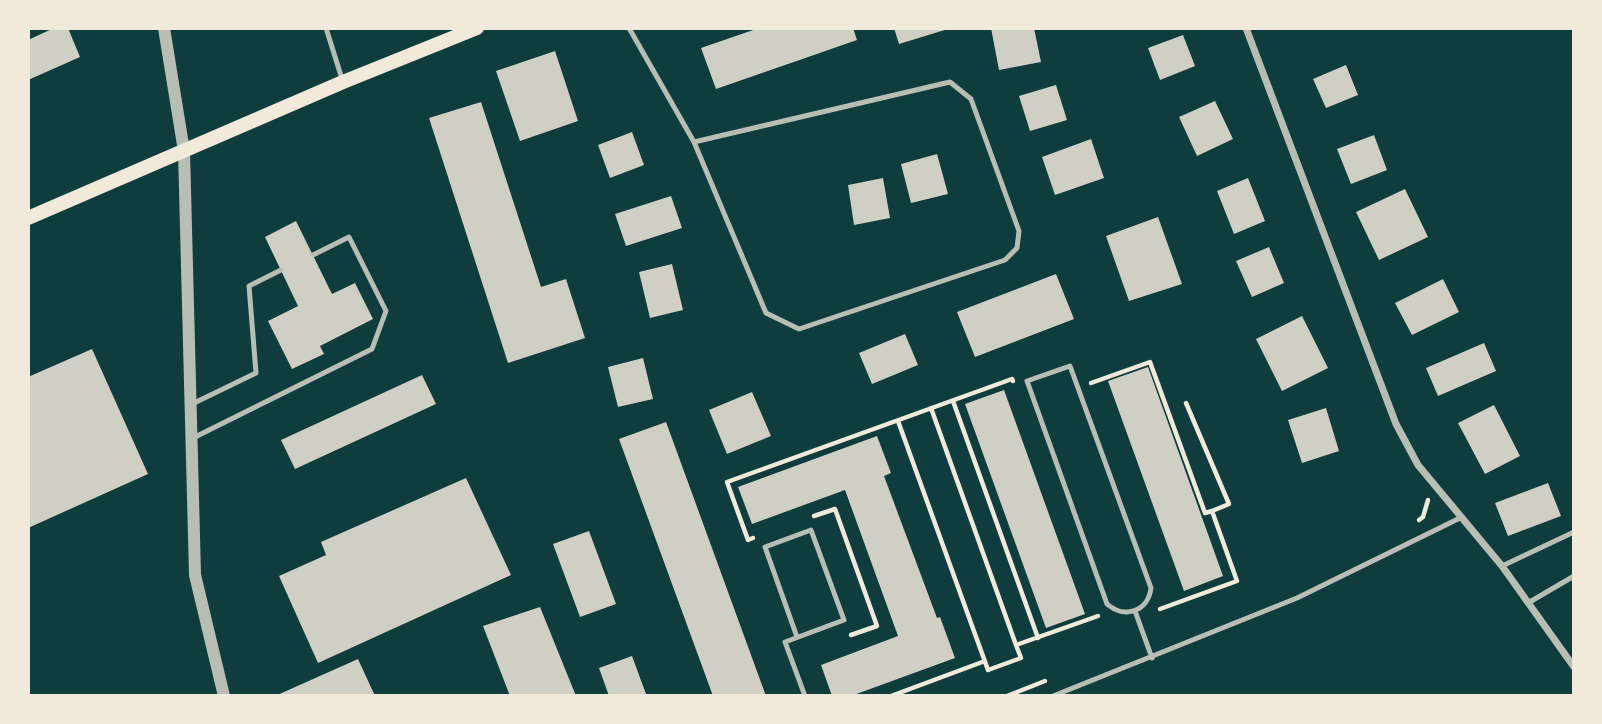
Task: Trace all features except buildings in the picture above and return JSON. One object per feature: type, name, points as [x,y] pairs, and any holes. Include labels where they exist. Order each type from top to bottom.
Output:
[{"type":"main road","points":[[28,218],[343,82],[477,28]]},
{"type":"street","points":[[164,28],[184,151],[195,575],[224,696]]},
{"type":"street","points":[[1246,28],[1396,424],[1418,465],[1502,566],[1574,667]]},
{"type":"lane","points":[[326,28],[343,82]]},
{"type":"lane","points":[[629,28],[694,142],[766,313],[799,329],[1005,260],[1017,248],[1019,231],[971,99],[950,82],[694,142]]},
{"type":"lane","points":[[191,439],[372,349],[386,311],[349,237],[313,255]]},
{"type":"lane","points":[[190,405],[256,373],[249,286],[281,270]]},
{"type":"lane","points":[[1070,366],[1150,588],[1147,602],[1135,611],[1121,612],[1108,604],[1027,381],[1070,366]]},
{"type":"lane","points":[[1053,696],[1297,598],[1460,518]]},
{"type":"lane","points":[[797,637],[765,547],[811,530],[844,620],[785,642],[805,696]]},
{"type":"lane","points":[[1502,566],[1574,532]]},
{"type":"lane","points":[[1528,603],[1574,576]]},
{"type":"lane","points":[[1135,611],[1152,658]]},
{"type":"path","points":[[1070,366],[1083,361],[1091,383],[1150,362],[1205,513],[1229,504],[1186,403]]},
{"type":"path","points":[[760,536],[748,540],[727,482],[1013,379],[1015,386],[1027,381]]},
{"type":"path","points":[[953,401],[1038,638]]},
{"type":"path","points":[[898,421],[988,670],[1021,658],[931,408]]},
{"type":"path","points":[[1415,524],[1423,517],[1431,482]]},
{"type":"path","points":[[810,518],[835,509],[877,626],[840,639]]},
{"type":"path","points":[[1160,609],[1237,581],[1212,511]]},
{"type":"path","points":[[1016,645],[1099,616]]},
{"type":"path","points":[[891,696],[985,661]]},
{"type":"path","points":[[1007,696],[1054,677]]}]
